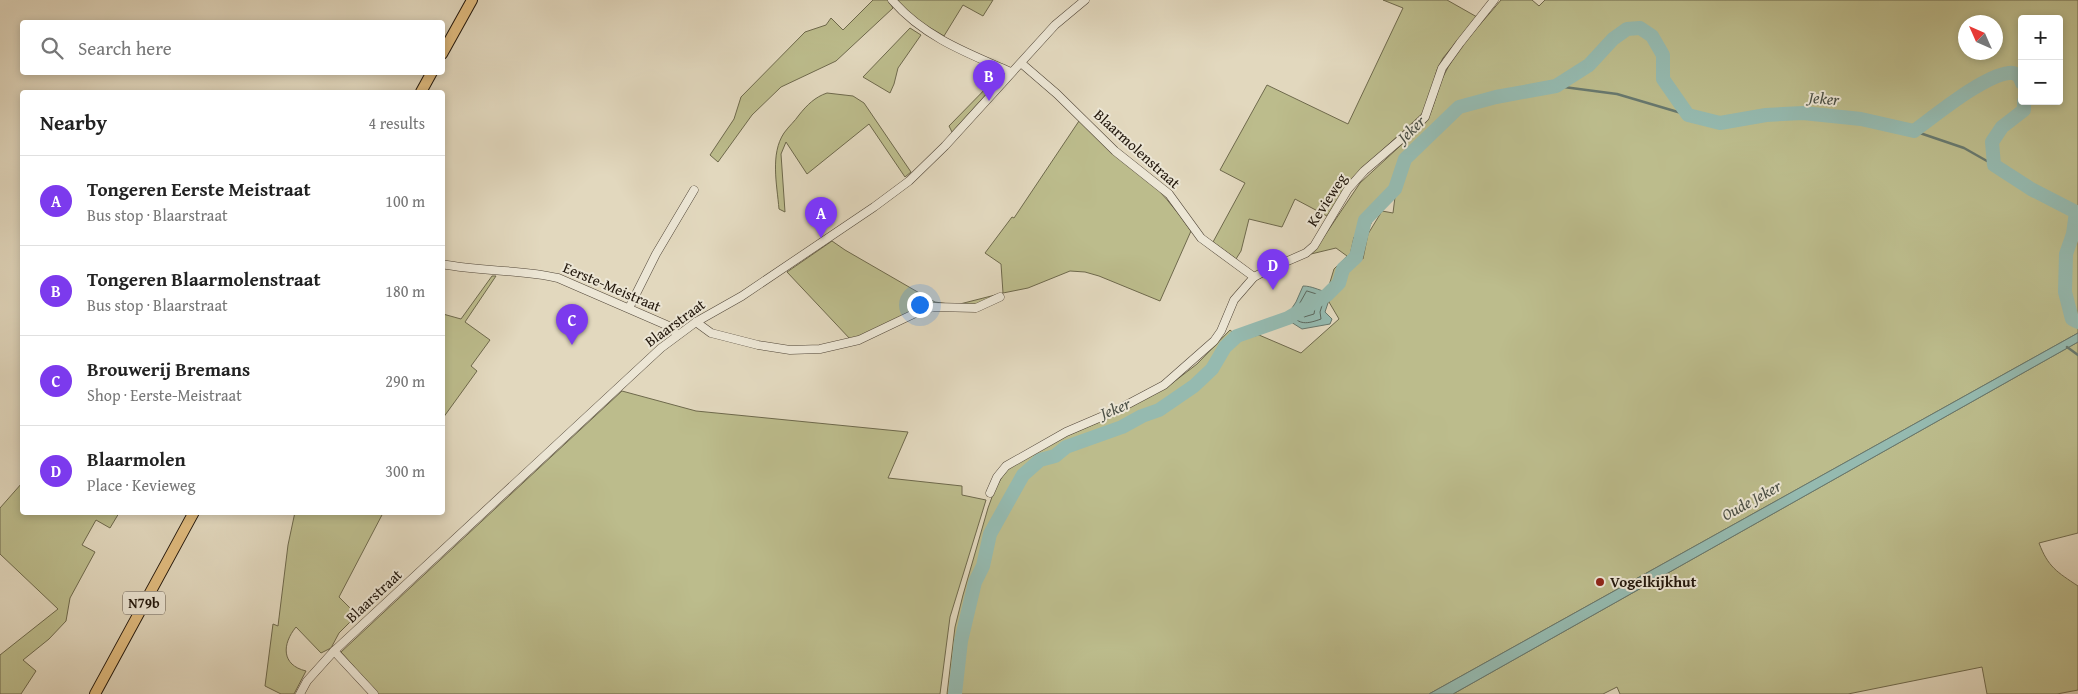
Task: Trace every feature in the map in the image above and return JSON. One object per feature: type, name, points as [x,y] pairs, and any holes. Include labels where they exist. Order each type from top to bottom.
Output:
[{"type":"main road","points":[[445,49],[472,0]]},
{"type":"main road","points":[[423,90],[430,75]]},
{"type":"main road","name":"N79b","points":[[95,694],[192,515]]},
{"type":"street","points":[[892,0],[906,17],[949,45],[1012,72]]},
{"type":"street","name":"Blaarstraat","points":[[300,694],[306,681],[334,651],[661,348],[696,322],[742,296],[874,207],[909,181],[945,146],[1055,25],[1085,0]]},
{"type":"street","name":"Kevieweg","points":[[1254,277],[1306,253],[1314,246],[1348,189],[1364,171],[1414,129],[1425,117],[1442,68],[1494,0]]},
{"type":"street","name":"Blaarmolenstraat","points":[[1020,63],[1057,94],[1115,151],[1169,194],[1201,238],[1254,277]]},
{"type":"street","points":[[628,308],[656,254],[694,190]]},
{"type":"street","name":"Eerste-Meistraat","points":[[445,265],[463,269],[539,274],[558,278],[671,327],[677,335]]},
{"type":"street","points":[[990,493],[997,477],[1006,466],[1066,432],[1115,411],[1164,384],[1214,340],[1221,331],[1234,300],[1254,277]]},
{"type":"street","points":[[696,322],[711,332],[758,345],[790,350],[820,349],[859,340],[922,310],[934,307],[976,308],[1000,297]]},
{"type":"street","points":[[334,651],[374,694]]},
{"type":"green space","points":[[873,0],[888,0],[893,8],[836,61],[781,87],[752,115],[718,162],[710,155],[734,119],[741,97],[805,32],[826,25],[831,18],[843,30]]},
{"type":"green space","points":[[897,0],[993,0],[983,16],[963,5],[944,36],[912,17]]},
{"type":"green space","points":[[1383,0],[1447,0],[1477,17],[1443,58],[1437,70],[1425,111],[1354,176],[1327,216],[1295,199],[1282,227],[1249,219],[1241,251],[1236,259],[1213,242],[1245,183],[1220,170],[1267,85],[1348,124],[1403,8]]},
{"type":"green space","points":[[1501,0],[1532,0],[1539,6],[1545,0],[2078,0],[2078,333],[1429,694],[947,694],[955,627],[963,595],[988,508],[1002,477],[1010,467],[1066,436],[1111,417],[1171,384],[1197,364],[1230,330],[1241,339],[1259,335],[1301,353],[1339,319],[1329,302],[1333,294],[1330,290],[1327,292],[1334,269],[1347,256],[1336,248],[1311,254],[1360,183],[1425,123],[1448,67],[1477,27]],"holes":[[[1401,160],[1408,160],[1403,182],[1395,197],[1393,213],[1382,211],[1368,234],[1363,259],[1350,255],[1354,237],[1367,232],[1376,213],[1378,199],[1393,185],[1398,176]]]},
{"type":"green space","points":[[910,28],[921,35],[898,68],[890,93],[863,77]]},
{"type":"green space","points":[[998,76],[1001,78],[952,132],[949,126]]},
{"type":"green space","points":[[827,93],[853,96],[864,103],[911,172],[905,177],[869,124],[807,174],[786,142],[781,154],[785,212],[779,209],[776,180],[777,150],[780,141],[786,130],[805,108],[815,99]]},
{"type":"green space","points":[[1081,118],[1125,157],[1167,199],[1191,231],[1160,301],[1099,276],[1085,272],[1070,271],[1028,288],[1003,293],[1001,264],[985,253],[1012,217],[1014,218]]},
{"type":"green space","points":[[832,241],[935,302],[956,305],[1003,293],[973,306],[933,305],[851,340],[787,272]]},
{"type":"green space","points":[[492,276],[496,276],[465,322],[490,340],[471,366],[477,371],[445,415],[445,315],[461,319]]},
{"type":"green space","points":[[2078,342],[2078,533],[2039,543],[2046,558],[2054,568],[2078,586],[2078,690],[2057,694],[1987,694],[1982,667],[1848,694],[1620,694],[1617,687],[1603,694],[1453,694]]},
{"type":"green space","points":[[622,391],[696,411],[908,432],[888,478],[962,486],[962,495],[986,500],[950,617],[940,694],[378,694],[341,652]]},
{"type":"green space","points":[[20,485],[20,515],[118,515],[110,528],[96,520],[82,545],[95,552],[70,598],[66,621],[49,639],[23,660],[36,671],[21,694],[0,694],[0,655],[58,609],[0,554],[0,508]]},
{"type":"green space","points":[[294,515],[382,515],[339,597],[357,615],[339,633],[331,648],[321,653],[296,627],[288,640],[286,653],[292,664],[306,671],[294,694],[281,694],[265,686],[273,624],[278,626],[288,545]]},
{"type":"water","points":[[1303,286],[1327,292],[1330,290],[1333,294],[1330,297],[1325,312],[1332,319],[1330,324],[1302,329],[1291,322],[1288,314]]},
{"type":"water","points":[[1284,314],[1289,323],[1241,338],[1239,332]]},
{"type":"water","points":[[2078,333],[2078,342],[1453,694],[1429,694]]},
{"type":"waterway","name":"Jeker","points":[[955,694],[961,641],[975,582],[983,566],[990,534],[1023,475],[1040,460],[1055,456],[1066,447],[1122,427],[1142,416],[1159,410],[1194,386],[1212,369],[1225,347],[1237,336],[1288,318],[1327,295],[1339,283],[1343,269],[1356,257],[1365,220],[1395,189],[1405,159],[1459,107],[1496,97],[1556,86],[1589,65],[1613,39],[1627,29],[1640,28],[1652,36],[1663,55],[1663,79],[1688,115],[1720,123],[1766,115],[1803,113],[1861,119],[1914,131],[1960,97],[1986,81],[2010,73],[2018,75]]},
{"type":"waterway","points":[[1556,86],[1617,94],[1688,115]]},
{"type":"waterway","name":"Jeker","points":[[2024,105],[2024,110],[2002,127],[1992,142],[1994,165],[2031,189],[2076,212],[2073,234],[2066,254],[2065,292],[2072,319],[2078,322]]},
{"type":"waterway","points":[[1914,131],[1964,148],[1994,165]]},
{"type":"waterway","points":[[2067,347],[2078,355]]},
{"type":"place","name":"Tongeren Blaarmolenstraat","points":[[989,101]]},
{"type":"place","name":"Tongeren Eerste Meistraat","points":[[821,238]]},
{"type":"place","name":"Blaarmolen","points":[[1273,290]]},
{"type":"place","name":"Brouwerij Bremans","points":[[572,345]]},
{"type":"place","name":"Vogelkijkhut","points":[[1600,582]]},
{"type":"water label","name":"Oude Jeker","points":[[1751,500]]}]
